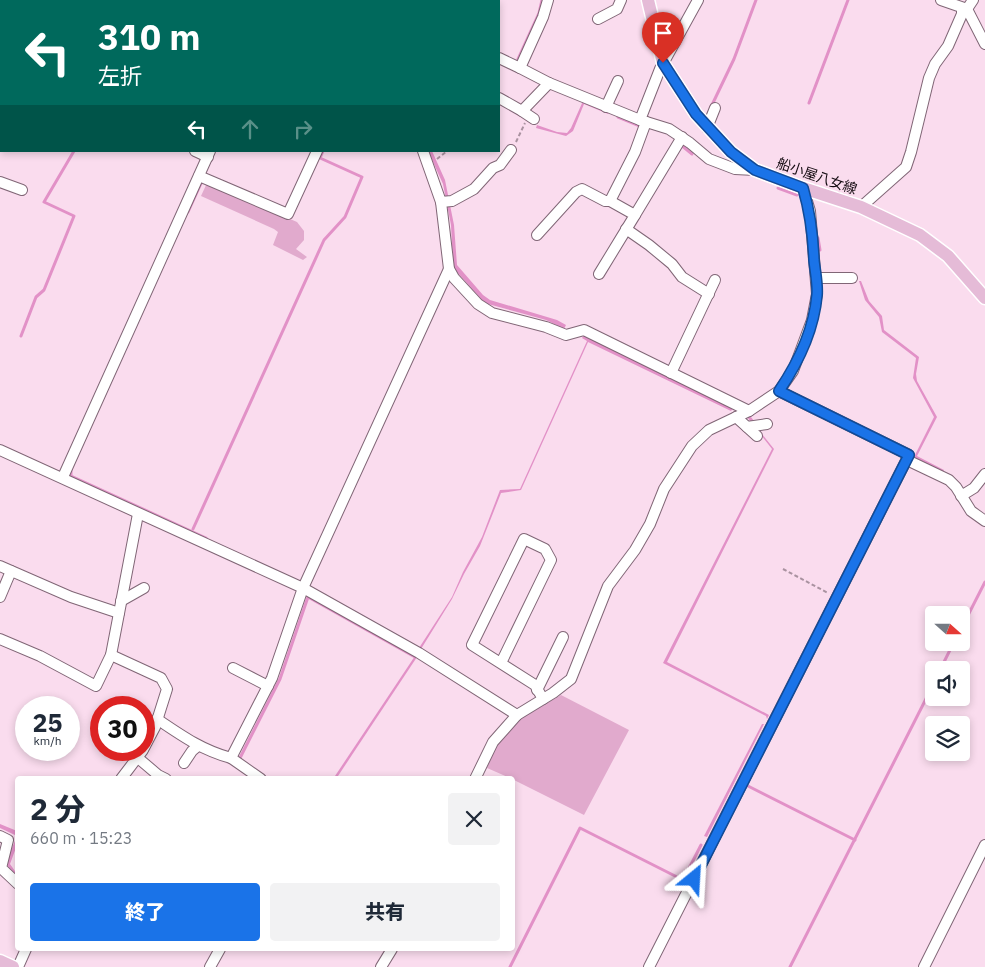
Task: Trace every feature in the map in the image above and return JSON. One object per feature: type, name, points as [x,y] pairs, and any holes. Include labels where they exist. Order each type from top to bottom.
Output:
[{"type":"main road","name":"船小屋八女線","points":[[648,0],[663,63],[696,114],[731,152],[755,170],[861,207],[920,235],[948,256],[985,298]]},
{"type":"main road","points":[[0,961],[13,967]]},
{"type":"street","points":[[520,68],[543,17],[548,0]]},
{"type":"street","points":[[598,19],[617,9],[621,0]]},
{"type":"street","points":[[610,201],[635,152],[643,121],[663,63],[698,0]]},
{"type":"street","points":[[942,0],[965,9],[985,44]]},
{"type":"street","points":[[861,207],[906,167],[912,152],[929,78],[935,64],[948,46],[962,14],[973,0]]},
{"type":"street","points":[[500,58],[549,83],[643,121],[670,129],[709,159],[735,169],[755,170]]},
{"type":"street","points":[[606,106],[618,81]]},
{"type":"street","points":[[500,99],[528,115],[549,83]]},
{"type":"street","points":[[707,128],[715,108]]},
{"type":"street","points":[[599,274],[682,137]]},
{"type":"street","points":[[441,202],[452,200],[474,189],[493,168],[500,166],[511,150]]},
{"type":"street","points":[[199,176],[288,214],[317,152]]},
{"type":"street","points":[[423,152],[441,202],[449,269],[454,278],[478,304],[492,313],[546,326],[566,335],[584,330],[749,411]]},
{"type":"street","points":[[62,477],[209,154]]},
{"type":"street","points":[[0,182],[22,190]]},
{"type":"street","points":[[476,776],[493,742],[517,715],[571,678],[608,586],[635,550],[650,524],[664,489],[692,446],[709,430],[749,411],[779,391],[792,371],[812,320],[817,294],[810,211],[803,188]]},
{"type":"street","points":[[537,235],[576,192],[582,189],[605,202],[610,201],[635,215]]},
{"type":"street","points":[[626,230],[649,245],[672,264],[682,278],[709,294]]},
{"type":"street","points":[[231,758],[268,686],[303,588],[449,269]]},
{"type":"street","points":[[671,373],[715,280]]},
{"type":"street","points":[[816,280],[852,281]]},
{"type":"street","points":[[649,967],[909,455],[779,391]]},
{"type":"street","points":[[736,417],[757,436]]},
{"type":"street","points":[[747,427],[767,424]]},
{"type":"street","points":[[0,450],[303,588],[419,653],[517,715]]},
{"type":"street","points":[[907,460],[949,480],[956,487],[971,511],[985,522]]},
{"type":"street","points":[[961,496],[974,488],[985,474]]},
{"type":"street","points":[[0,639],[40,656],[96,686],[111,655],[138,514]]},
{"type":"street","points":[[501,663],[551,560],[545,549],[524,539],[472,644],[535,686],[543,699]]},
{"type":"street","points":[[0,566],[71,597],[118,614]]},
{"type":"street","points":[[0,597],[11,571]]},
{"type":"street","points":[[121,601],[144,588]]},
{"type":"street","points":[[538,690],[563,637]]},
{"type":"street","points":[[111,655],[161,678],[167,689],[155,723]]},
{"type":"street","points":[[233,668],[268,686]]},
{"type":"street","points":[[157,719],[198,746],[215,754],[231,758],[257,776]]},
{"type":"street","points":[[184,763],[198,746]]},
{"type":"street","points":[[123,776],[134,761]]},
{"type":"street","points":[[148,761],[160,776]]},
{"type":"street","points":[[0,836],[8,840],[1,868],[15,881]]},
{"type":"street","points":[[924,967],[985,846]]},
{"type":"street","points":[[18,967],[25,951]]},
{"type":"street","points":[[210,967],[219,951]]},
{"type":"street","points":[[381,967],[391,951]]},
{"type":"path","points":[[511,150],[528,115]]},
{"type":"path","points":[[428,165],[447,152]]},
{"type":"path","points":[[783,569],[836,598]]},
{"type":"shaded area","points":[[583,101],[609,112],[608,114],[584,104],[573,131],[566,136],[536,128],[537,125],[557,132],[567,133]]},
{"type":"shaded area","points":[[428,152],[432,152],[445,180],[454,225],[457,265],[483,295],[490,300],[557,320],[566,325],[564,329],[546,320],[488,304],[482,300],[455,270],[453,265],[451,225],[443,184]]},
{"type":"shaded area","points":[[207,183],[297,222],[304,231],[304,240],[296,249],[307,257],[303,260],[273,245],[278,232],[274,229],[201,196]]},
{"type":"shaded area","points":[[859,281],[861,281],[869,301],[882,316],[884,330],[919,357],[916,374],[917,381],[937,417],[917,456],[944,470],[943,472],[914,457],[934,417],[913,378],[916,358],[882,332],[879,317],[865,300]]},
{"type":"shaded area","points":[[584,335],[733,408],[731,411],[588,342],[521,490],[501,493],[480,546],[452,599],[421,649],[419,648],[452,597],[482,537],[500,490],[520,489],[587,341],[582,338]]},
{"type":"shaded area","points":[[758,429],[774,449],[667,662],[769,715],[767,719],[766,716],[663,663],[772,449]]},
{"type":"shaded area","points":[[415,656],[417,657],[338,776],[335,776]]},
{"type":"shaded area","points":[[561,695],[629,730],[584,815],[515,780],[515,776],[505,776],[487,768],[494,748],[514,722]]},
{"type":"shaded area","points":[[762,724],[764,724],[707,837],[704,836]]},
{"type":"shaded area","points":[[0,824],[15,830],[15,835],[0,828]]},
{"type":"shaded area","points":[[15,841],[15,850],[10,864],[15,871],[15,876],[10,871],[6,862]]},
{"type":"waterway","points":[[518,59],[539,13],[542,0]]},
{"type":"waterway","points":[[711,107],[734,59],[756,0]]},
{"type":"waterway","points":[[809,103],[848,0]]},
{"type":"waterway","points":[[618,117],[640,126]]},
{"type":"waterway","points":[[681,145],[692,154]]},
{"type":"waterway","points":[[21,336],[36,297],[44,290],[74,216],[44,202],[73,152]]},
{"type":"waterway","points":[[193,529],[324,240],[345,217],[362,177],[320,158],[323,152]]},
{"type":"waterway","points":[[188,212],[203,179]]},
{"type":"waterway","points":[[778,188],[797,195]]},
{"type":"waterway","points":[[818,238],[820,250]]},
{"type":"waterway","points":[[749,417],[752,421]]},
{"type":"waterway","points":[[71,471],[71,476],[206,538]]},
{"type":"waterway","points":[[970,611],[985,582]]},
{"type":"waterway","points":[[240,758],[280,679],[308,597],[415,657]]},
{"type":"waterway","points":[[944,661],[950,651]]},
{"type":"waterway","points":[[790,967],[925,701]]},
{"type":"waterway","points":[[746,785],[855,840]]},
{"type":"waterway","points":[[510,967],[580,828],[683,880],[701,845]]},
{"type":"route","points":[[663,63],[696,114],[731,152],[755,170],[803,188],[810,211],[817,294],[812,320],[799,356],[779,391],[909,455],[694,879]]}]
